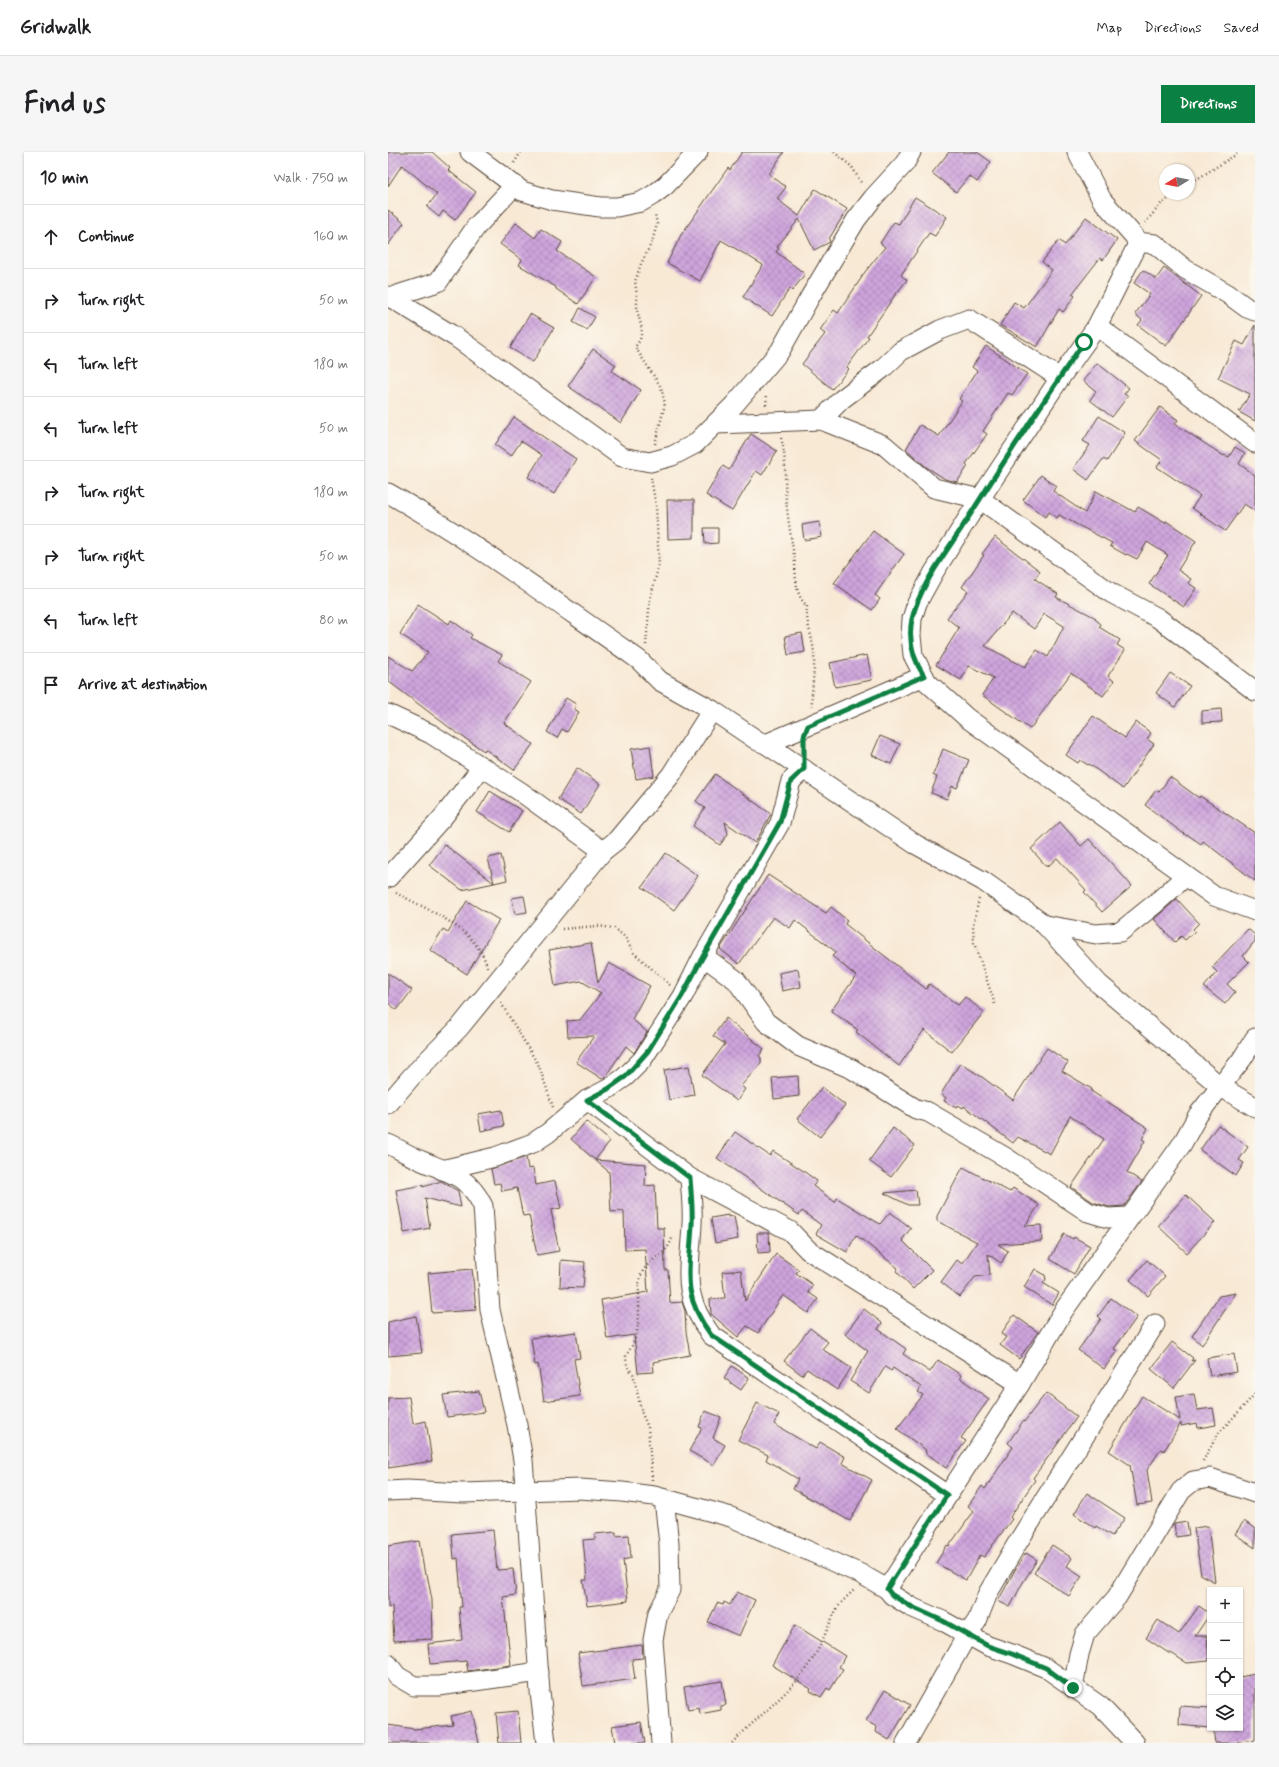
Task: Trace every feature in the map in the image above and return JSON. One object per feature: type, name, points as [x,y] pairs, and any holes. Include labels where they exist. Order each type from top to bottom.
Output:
[{"type":"street","points":[[470,152],[522,191],[552,200],[600,207],[628,206],[641,202],[665,186],[698,152]]},
{"type":"street","points":[[389,297],[457,338],[622,457],[650,462],[672,456],[695,444],[716,424],[780,351],[856,220],[904,163],[911,152]]},
{"type":"street","points":[[1077,152],[1102,200],[1135,239],[1136,248],[1097,326],[1060,378],[980,499],[917,602],[912,619],[910,636],[913,655],[924,676],[936,691],[967,718],[1214,896],[1255,911]]},
{"type":"street","points":[[389,297],[438,282],[476,227],[515,185]]},
{"type":"street","points":[[1135,239],[1155,244],[1185,269],[1228,294],[1247,308],[1255,311]]},
{"type":"street","points":[[821,420],[842,399],[882,370],[901,351],[940,330],[969,319],[1060,378]]},
{"type":"street","points":[[1097,326],[1255,443]]},
{"type":"street","points":[[716,424],[821,420],[884,445],[934,488],[980,499],[1111,593],[1158,618],[1255,691]]},
{"type":"street","points":[[388,493],[426,515],[513,572],[625,650],[644,665],[660,681],[712,710],[758,741],[766,744],[915,844],[983,881],[1045,925],[1099,984],[1221,1087],[1255,1107]]},
{"type":"street","points":[[766,744],[924,676]]},
{"type":"street","points":[[390,1098],[460,1027],[603,851],[617,840],[671,775],[712,710]]},
{"type":"street","points":[[388,714],[431,734],[521,792],[603,851]]},
{"type":"street","points":[[391,885],[482,767]]},
{"type":"street","points":[[442,1170],[514,1151],[538,1139],[548,1133],[559,1122],[587,1100],[608,1089],[625,1077],[642,1060],[682,996],[703,956],[780,822],[791,781],[804,769]]},
{"type":"street","points":[[1045,925],[1096,934],[1120,932],[1186,876]]},
{"type":"street","points":[[703,956],[736,980],[766,1022],[798,1046],[852,1070],[916,1108],[934,1116],[1004,1156],[1088,1212],[1108,1218],[1129,1218]]},
{"type":"street","points":[[887,1589],[1020,1384],[1064,1310],[1182,1144],[1198,1115],[1242,1059],[1255,1038]]},
{"type":"street","points":[[587,1100],[690,1178],[790,1231],[808,1250],[1020,1384]]},
{"type":"street","points":[[388,1144],[442,1170],[456,1175],[467,1182],[476,1192],[483,1206],[490,1310],[517,1425],[523,1460],[524,1491],[546,1743]]},
{"type":"street","points":[[690,1178],[692,1223],[688,1279],[692,1303],[700,1319],[711,1335],[947,1495]]},
{"type":"street","points":[[906,1743],[967,1635],[977,1621],[988,1593],[1018,1542],[1155,1324]]},
{"type":"street","points":[[1073,1688],[1079,1654],[1085,1634],[1117,1598],[1181,1491],[1193,1481],[1210,1478],[1255,1493]]},
{"type":"street","points":[[388,1491],[407,1490],[463,1493],[580,1489],[622,1492],[659,1498],[731,1517],[854,1571],[887,1589],[892,1595],[912,1607],[943,1621],[988,1646],[1046,1668],[1100,1706],[1135,1743]]},
{"type":"street","points":[[659,1498],[669,1544],[670,1590],[658,1613],[653,1640],[661,1743]]},
{"type":"street","points":[[388,1664],[397,1676],[414,1686],[439,1686],[539,1672]]},
{"type":"path","points":[[834,152],[852,167],[858,178],[873,198]]},
{"type":"path","points":[[1195,180],[1237,154]]},
{"type":"path","points":[[644,665],[650,599],[659,565],[656,506],[651,481],[650,462],[665,404],[662,387],[635,347],[640,340],[642,329],[637,310],[635,281],[641,264],[652,242],[657,224],[653,195]]},
{"type":"path","points":[[1135,239],[1161,204],[1167,200]]},
{"type":"path","points":[[768,366],[766,399],[767,410],[770,423],[780,437],[784,449],[786,498],[797,586],[800,600],[807,606],[806,614],[814,655],[811,692],[812,708],[808,726]]},
{"type":"path","points":[[983,881],[973,925],[974,943],[995,1004]]},
{"type":"path","points":[[391,885],[450,922],[478,945],[485,958],[490,978],[503,1007],[539,1066],[559,1122]]},
{"type":"path","points":[[539,931],[597,926],[614,928],[625,937],[634,953],[682,996]]},
{"type":"path","points":[[659,1498],[649,1459],[648,1427],[642,1414],[633,1373],[626,1363],[626,1355],[632,1348],[637,1335],[639,1283],[641,1274],[647,1266],[671,1244],[673,1233]]},
{"type":"path","points":[[1193,1481],[1218,1434],[1255,1394]]},
{"type":"path","points":[[732,1743],[797,1681],[813,1659],[838,1606],[866,1578]]},
{"type":"building","points":[[388,152],[432,152],[450,168],[448,170],[476,192],[455,220],[443,211],[439,217],[427,207],[437,194],[402,165],[388,186]]},
{"type":"building","points":[[742,152],[784,152],[769,174],[786,187],[777,199],[799,216],[815,189],[847,209],[829,239],[830,242],[814,250],[799,219],[777,247],[779,248],[776,252],[805,274],[792,291],[790,288],[772,316],[743,297],[763,265],[721,240],[700,281],[667,263],[681,235],[728,168],[730,170]]},
{"type":"building","points":[[949,152],[977,152],[991,162],[977,182],[969,176],[956,192],[932,173]]},
{"type":"building","points":[[915,197],[947,217],[935,236],[929,233],[901,275],[907,280],[867,336],[869,337],[847,367],[849,369],[832,389],[802,364],[825,334],[820,330],[834,310],[838,313],[861,277],[885,247],[880,243],[894,222],[899,224]]},
{"type":"building","points":[[388,210],[404,223],[388,245]]},
{"type":"building","points":[[1086,217],[1117,240],[1103,260],[1100,258],[1072,294],[1075,296],[1063,312],[1059,309],[1037,347],[1000,325],[1014,302],[1024,308],[1052,270],[1042,262],[1059,240],[1065,245]]},
{"type":"building","points":[[516,223],[535,238],[541,229],[562,242],[557,251],[596,277],[578,304],[556,289],[556,287],[519,265],[522,260],[500,244]]},
{"type":"building","points":[[1164,268],[1201,296],[1166,346],[1138,325],[1142,320],[1135,314],[1150,294],[1134,283],[1143,270],[1156,279]]},
{"type":"building","points":[[580,308],[595,317],[587,330],[573,322]]},
{"type":"building","points":[[530,314],[554,328],[533,362],[510,348]]},
{"type":"building","points":[[1255,325],[1255,421],[1239,412],[1250,394],[1218,378],[1236,341],[1244,345]]},
{"type":"building","points":[[986,346],[1027,374],[1012,395],[1008,393],[983,431],[987,434],[966,464],[968,466],[957,482],[945,479],[925,466],[906,449],[920,425],[939,436],[962,401],[959,399],[977,371],[972,367]]},
{"type":"building","points":[[593,349],[616,365],[612,371],[641,390],[621,423],[568,386]]},
{"type":"building","points":[[1097,363],[1129,388],[1124,394],[1128,396],[1112,417],[1090,400],[1096,391],[1083,381]]},
{"type":"building","points":[[1160,407],[1178,420],[1175,424],[1224,456],[1229,457],[1235,447],[1245,453],[1239,464],[1255,475],[1255,511],[1244,504],[1225,531],[1192,508],[1200,496],[1157,467],[1162,460],[1135,441]]},
{"type":"building","points":[[1099,416],[1125,433],[1107,461],[1103,459],[1088,480],[1073,469],[1090,445],[1083,441]]},
{"type":"building","points":[[514,417],[576,459],[554,494],[528,477],[542,455],[521,441],[511,456],[495,445]]},
{"type":"building","points":[[751,434],[777,451],[762,475],[756,471],[732,511],[706,495],[723,466],[729,470]]},
{"type":"building","points":[[1041,475],[1056,486],[1053,491],[1085,513],[1096,491],[1135,512],[1138,507],[1165,523],[1166,521],[1196,541],[1178,570],[1191,579],[1188,583],[1196,588],[1184,607],[1149,584],[1168,555],[1147,542],[1137,559],[1127,554],[1126,555],[1110,546],[1112,543],[1059,515],[1057,518],[1049,512],[1045,517],[1023,500]]},
{"type":"building","points":[[667,500],[694,500],[694,538],[668,539]]},
{"type":"building","points":[[819,522],[822,537],[804,540],[802,525]]},
{"type":"building","points":[[704,528],[718,528],[718,543],[705,544]]},
{"type":"building","points":[[873,531],[904,554],[875,595],[880,599],[872,610],[834,583]]},
{"type":"building","points":[[995,537],[1040,571],[1035,579],[1058,594],[1056,597],[1096,618],[1095,619],[1101,624],[1099,627],[1120,640],[1117,645],[1125,650],[1108,676],[1114,681],[1103,696],[1071,673],[1030,729],[982,695],[994,678],[969,666],[961,680],[936,665],[959,628],[947,618],[968,591],[962,587],[984,555],[982,554]],"holes":[[[1012,613],[1034,629],[1044,614],[1064,626],[1048,657],[1037,650],[1025,667],[985,646]]]},
{"type":"building","points":[[418,604],[449,624],[451,620],[472,635],[470,638],[502,655],[498,661],[531,682],[504,723],[533,744],[514,770],[485,749],[484,751],[454,731],[388,681],[388,656],[412,671],[428,652],[400,634]]},
{"type":"building","points":[[802,633],[805,652],[788,655],[785,636]]},
{"type":"building","points":[[867,655],[872,680],[835,687],[830,663]]},
{"type":"building","points":[[1170,673],[1190,686],[1175,707],[1156,693]]},
{"type":"building","points":[[566,698],[576,704],[574,709],[579,712],[567,732],[562,729],[557,738],[547,732]]},
{"type":"building","points":[[1221,709],[1222,722],[1202,723],[1202,711]]},
{"type":"building","points":[[1093,716],[1125,738],[1136,722],[1151,733],[1147,739],[1154,744],[1123,789],[1089,764],[1088,765],[1080,760],[1078,763],[1066,755]]},
{"type":"building","points":[[880,736],[900,744],[891,764],[872,755]]},
{"type":"building","points":[[650,746],[654,776],[636,779],[631,749]]},
{"type":"building","points":[[943,749],[969,760],[957,788],[952,786],[947,799],[931,793],[937,777],[933,775]]},
{"type":"building","points":[[577,768],[600,784],[581,814],[558,799]]},
{"type":"building","points":[[715,774],[771,814],[755,843],[725,822],[728,834],[720,845],[693,826],[705,808],[696,801]]},
{"type":"building","points":[[1170,777],[1199,798],[1200,796],[1255,833],[1255,881],[1203,841],[1201,844],[1188,835],[1187,836],[1145,805],[1156,790],[1159,792]]},
{"type":"building","points":[[490,791],[522,811],[509,832],[477,812]]},
{"type":"building","points":[[1060,822],[1081,846],[1089,839],[1132,886],[1102,912],[1084,892],[1086,890],[1057,858],[1047,867],[1031,849]]},
{"type":"building","points":[[445,845],[494,883],[462,890],[429,865]]},
{"type":"building","points":[[666,853],[698,876],[674,910],[642,887]]},
{"type":"building","points":[[501,855],[507,880],[494,883],[488,858]]},
{"type":"building","points":[[768,875],[826,913],[831,907],[847,920],[845,924],[926,989],[929,984],[958,1005],[965,997],[984,1012],[952,1052],[924,1030],[899,1066],[856,1032],[858,1030],[831,1011],[856,976],[832,956],[836,952],[795,920],[790,928],[773,917],[739,964],[720,949]]},
{"type":"building","points":[[524,896],[527,912],[515,914],[512,898]]},
{"type":"building","points":[[1177,899],[1199,923],[1193,929],[1195,931],[1185,940],[1181,936],[1175,942],[1154,919]]},
{"type":"building","points":[[467,901],[499,920],[467,974],[430,950],[443,929],[448,932]]},
{"type":"building","points":[[1248,929],[1255,935],[1255,941],[1243,956],[1249,962],[1227,984],[1235,992],[1225,1004],[1204,987],[1217,972],[1212,967]]},
{"type":"building","points":[[591,943],[598,983],[609,963],[650,986],[632,1019],[647,1032],[634,1053],[626,1046],[605,1077],[602,1079],[576,1062],[594,1036],[568,1037],[567,1021],[580,1020],[601,993],[581,981],[555,986],[549,950]]},
{"type":"building","points":[[798,969],[801,987],[782,991],[779,973]]},
{"type":"building","points":[[388,973],[412,990],[397,1010],[388,1003]]},
{"type":"building","points":[[726,1018],[764,1049],[759,1056],[761,1058],[761,1063],[741,1086],[745,1089],[737,1101],[702,1075],[725,1044],[713,1036]]},
{"type":"building","points":[[1047,1048],[1068,1062],[1062,1071],[1092,1089],[1091,1091],[1148,1128],[1142,1139],[1145,1141],[1127,1172],[1142,1182],[1124,1206],[1109,1207],[1093,1202],[1071,1187],[1104,1139],[1070,1116],[1050,1154],[1018,1137],[1013,1143],[964,1106],[963,1108],[958,1105],[956,1108],[944,1101],[946,1098],[941,1094],[960,1063],[1013,1100]]},
{"type":"building","points":[[689,1066],[694,1095],[669,1100],[664,1070]]},
{"type":"building","points":[[798,1076],[799,1096],[774,1099],[772,1078]]},
{"type":"building","points":[[822,1087],[845,1105],[820,1137],[797,1119]]},
{"type":"building","points":[[501,1110],[504,1126],[481,1131],[478,1114]]},
{"type":"building","points":[[586,1121],[610,1141],[595,1160],[571,1139]]},
{"type":"building","points":[[1218,1125],[1248,1147],[1239,1160],[1244,1163],[1236,1176],[1200,1150]]},
{"type":"building","points":[[893,1128],[915,1145],[891,1177],[869,1161]]},
{"type":"building","points":[[735,1132],[770,1156],[773,1151],[802,1170],[817,1181],[813,1186],[835,1202],[837,1198],[880,1224],[890,1212],[911,1228],[902,1240],[932,1270],[913,1289],[896,1271],[898,1268],[856,1235],[847,1252],[816,1234],[821,1225],[802,1211],[799,1215],[717,1158]]},
{"type":"building","points":[[526,1157],[528,1169],[533,1168],[536,1185],[555,1181],[561,1208],[551,1210],[559,1251],[537,1255],[529,1215],[523,1216],[517,1188],[502,1191],[500,1183],[494,1184],[491,1169]]},
{"type":"building","points":[[595,1160],[646,1164],[645,1186],[655,1185],[657,1228],[664,1228],[665,1270],[668,1270],[670,1303],[682,1302],[685,1311],[686,1332],[690,1355],[653,1362],[654,1372],[638,1373],[634,1335],[607,1339],[601,1300],[648,1292],[645,1249],[625,1250],[624,1211],[611,1212],[609,1172]]},
{"type":"building","points":[[963,1167],[1010,1192],[1013,1188],[1039,1205],[1025,1226],[1041,1225],[1042,1241],[998,1244],[1008,1251],[1001,1263],[988,1254],[990,1275],[975,1277],[960,1297],[941,1282],[957,1260],[962,1264],[977,1242],[937,1221],[937,1216]]},
{"type":"building","points":[[441,1181],[458,1191],[461,1207],[425,1198],[430,1228],[404,1233],[396,1190],[423,1185],[423,1187]]},
{"type":"building","points":[[916,1190],[918,1205],[908,1205],[884,1193]]},
{"type":"building","points":[[1186,1195],[1215,1222],[1187,1253],[1158,1226]]},
{"type":"building","points":[[728,1215],[728,1217],[734,1216],[738,1239],[715,1243],[711,1218]]},
{"type":"building","points":[[757,1233],[769,1233],[770,1252],[758,1253]]},
{"type":"building","points":[[1064,1234],[1073,1239],[1074,1237],[1090,1246],[1074,1274],[1050,1259]]},
{"type":"building","points":[[776,1254],[799,1270],[796,1273],[813,1285],[808,1292],[818,1299],[808,1313],[783,1295],[758,1333],[747,1326],[738,1337],[711,1314],[710,1299],[725,1298],[722,1272],[741,1270],[745,1301]]},
{"type":"building","points":[[561,1260],[585,1262],[583,1288],[560,1287]]},
{"type":"building","points":[[1147,1260],[1165,1276],[1148,1296],[1130,1280]]},
{"type":"building","points":[[472,1269],[476,1310],[432,1313],[428,1273]]},
{"type":"building","points":[[1035,1269],[1045,1275],[1046,1280],[1043,1283],[1059,1293],[1052,1305],[1024,1287]]},
{"type":"building","points":[[1236,1293],[1202,1345],[1192,1336],[1219,1296]]},
{"type":"building","points":[[1111,1298],[1137,1317],[1114,1349],[1117,1351],[1104,1369],[1078,1350],[1101,1319],[1098,1316]]},
{"type":"building","points":[[864,1309],[882,1323],[878,1329],[906,1349],[903,1354],[930,1372],[938,1360],[961,1375],[960,1378],[989,1399],[961,1438],[966,1441],[946,1468],[925,1452],[926,1450],[897,1429],[923,1395],[918,1392],[921,1387],[893,1368],[891,1371],[885,1367],[869,1393],[850,1381],[868,1351],[845,1334]]},
{"type":"building","points":[[1014,1315],[1038,1332],[1019,1359],[1000,1345],[1006,1337],[1001,1334]]},
{"type":"building","points":[[416,1316],[422,1353],[388,1356],[388,1322]]},
{"type":"building","points":[[810,1328],[828,1342],[822,1349],[851,1368],[837,1390],[807,1369],[802,1375],[784,1361]]},
{"type":"building","points":[[576,1332],[580,1358],[574,1359],[580,1396],[544,1401],[538,1364],[535,1365],[531,1338]]},
{"type":"building","points":[[1172,1342],[1193,1358],[1191,1361],[1195,1360],[1174,1388],[1151,1369]]},
{"type":"building","points":[[1234,1354],[1237,1372],[1210,1376],[1207,1358]]},
{"type":"building","points":[[732,1366],[749,1378],[741,1390],[724,1378]]},
{"type":"building","points":[[479,1391],[484,1412],[447,1417],[443,1395]]},
{"type":"building","points":[[1046,1393],[1077,1417],[1033,1478],[1035,1480],[1010,1517],[1012,1519],[984,1557],[980,1555],[966,1580],[936,1563],[947,1545],[949,1546],[974,1511],[968,1506],[982,1486],[985,1489],[1013,1447],[1008,1443],[1023,1421],[1024,1422]]},
{"type":"building","points":[[1194,1394],[1197,1410],[1213,1408],[1216,1425],[1198,1428],[1197,1423],[1181,1426],[1181,1423],[1164,1451],[1161,1449],[1147,1470],[1152,1503],[1137,1505],[1130,1465],[1109,1451],[1142,1396],[1180,1420],[1176,1397]]},
{"type":"building","points":[[409,1397],[413,1424],[426,1421],[432,1461],[388,1468],[388,1398]]},
{"type":"building","points":[[757,1403],[779,1414],[774,1424],[816,1449],[820,1442],[845,1457],[842,1463],[872,1480],[850,1521],[793,1489],[798,1479],[766,1460],[768,1455],[738,1440]]},
{"type":"building","points":[[705,1411],[721,1417],[713,1438],[725,1445],[714,1465],[689,1451],[702,1428],[699,1427]]},
{"type":"building","points":[[1087,1493],[1125,1518],[1112,1536],[1096,1526],[1095,1528],[1074,1514]]},
{"type":"building","points":[[1244,1521],[1255,1529],[1255,1548],[1235,1534]]},
{"type":"building","points":[[1187,1522],[1189,1535],[1176,1537],[1174,1524]]},
{"type":"building","points":[[1208,1526],[1215,1582],[1201,1575],[1194,1528]]},
{"type":"building","points":[[493,1530],[497,1570],[513,1569],[516,1595],[503,1597],[511,1665],[468,1671],[466,1661],[430,1664],[428,1644],[462,1640],[459,1607],[462,1607],[458,1558],[454,1559],[452,1534]]},
{"type":"building","points":[[616,1532],[616,1536],[629,1535],[631,1558],[623,1560],[628,1601],[587,1606],[583,1580],[587,1580],[583,1540],[595,1539],[595,1534]]},
{"type":"building","points":[[419,1541],[425,1575],[427,1574],[432,1600],[433,1639],[394,1641],[392,1606],[388,1607],[388,1546]]},
{"type":"building","points":[[1052,1545],[1072,1558],[1067,1566],[1082,1576],[1069,1596],[1034,1573]]},
{"type":"building","points":[[1026,1553],[1037,1560],[1010,1607],[998,1601]]},
{"type":"building","points":[[737,1592],[755,1600],[739,1636],[708,1622],[717,1603],[723,1605],[724,1602],[730,1605]]},
{"type":"building","points":[[1199,1606],[1207,1612],[1207,1618],[1195,1636],[1207,1636],[1207,1661],[1187,1663],[1146,1638],[1158,1620],[1179,1634]]},
{"type":"building","points":[[795,1625],[845,1656],[839,1667],[843,1669],[830,1690],[827,1688],[821,1697],[810,1691],[811,1689],[772,1665]]},
{"type":"building","points":[[642,1645],[643,1658],[632,1659],[635,1679],[583,1686],[578,1653]]},
{"type":"building","points":[[1255,1674],[1255,1740],[1233,1743],[1215,1743],[1213,1731],[1243,1731],[1243,1676]]},
{"type":"building","points":[[722,1681],[726,1705],[721,1706],[721,1710],[700,1714],[699,1708],[688,1710],[684,1687]]},
{"type":"building","points":[[885,1690],[910,1705],[889,1740],[876,1732],[877,1727],[866,1721]]},
{"type":"building","points":[[1180,1706],[1207,1708],[1207,1728],[1179,1725]]},
{"type":"building","points":[[472,1711],[479,1743],[388,1743],[388,1725],[415,1729],[453,1725],[451,1716]]},
{"type":"building","points":[[518,1711],[521,1743],[499,1743],[496,1713]]},
{"type":"building","points":[[641,1722],[645,1743],[615,1743],[612,1726]]},
{"type":"route","points":[[1073,1688],[1046,1668],[988,1646],[943,1621],[912,1607],[892,1595],[887,1589],[947,1495],[711,1335],[700,1319],[692,1303],[688,1279],[692,1223],[690,1178],[587,1100],[608,1089],[625,1077],[642,1060],[682,996],[780,822],[791,781],[804,769],[804,736],[808,726],[924,676],[913,655],[910,636],[912,619],[917,602],[980,499],[1084,342]]}]
